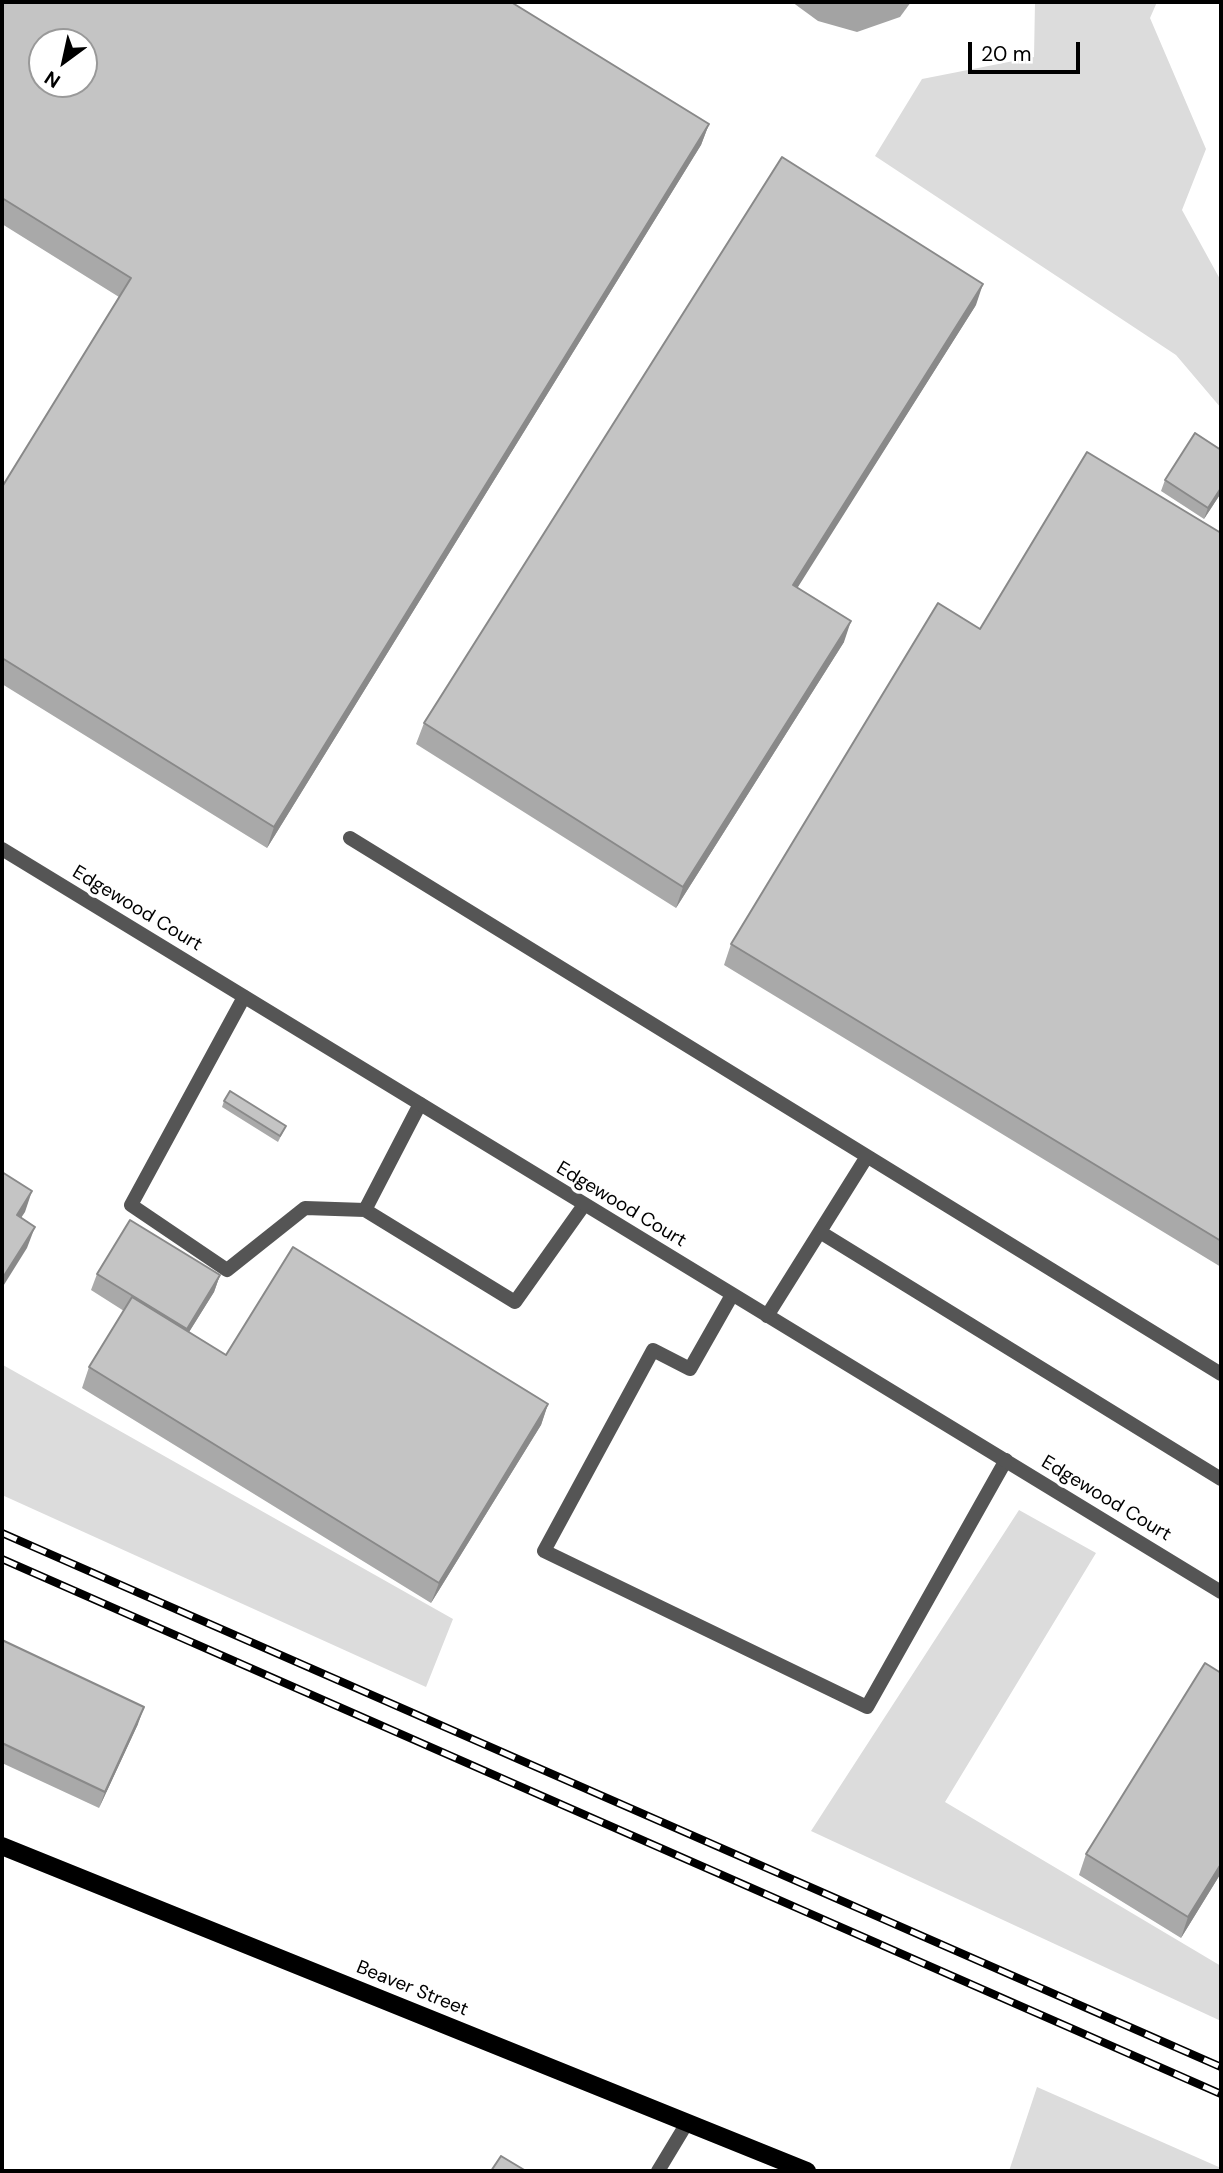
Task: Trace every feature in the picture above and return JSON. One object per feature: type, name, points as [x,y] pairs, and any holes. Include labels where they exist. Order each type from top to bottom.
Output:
[{"type":"main road","name":"Beaver Street","points":[[2,1846],[807,2171]]},
{"type":"street","points":[[350,838],[1221,1374]]},
{"type":"street","name":"Edgewood Court","points":[[2,849],[1221,1592]]},
{"type":"street","points":[[244,997],[131,1205],[227,1270],[306,1208],[365,1210],[514,1302],[584,1205]]},
{"type":"street","points":[[365,1210],[420,1104]]},
{"type":"street","points":[[767,1316],[866,1158]]},
{"type":"street","points":[[820,1232],[1221,1479]]},
{"type":"street","points":[[732,1295],[690,1369],[653,1350],[544,1551],[867,1707],[1006,1460]]},
{"type":"street","points":[[658,2171],[687,2123]]},
{"type":"shaded area","points":[[792,2],[911,2],[900,17],[857,32],[818,21]]},
{"type":"shaded area","points":[[1035,2],[1157,2],[1150,18],[1206,149],[1182,210],[1221,281],[1221,408],[1176,355],[875,156],[922,79],[1034,57]]},
{"type":"shaded area","points":[[3,1365],[453,1619],[426,1687],[2,1495]]},
{"type":"shaded area","points":[[1019,1510],[1096,1553],[945,1802],[1221,1966],[1221,2021],[811,1831]]},
{"type":"shaded area","points":[[1037,2087],[1221,2168],[1221,2171],[1009,2171]]},
{"type":"building","points":[[2,2],[511,2],[709,124],[274,827],[2,658],[2,487],[131,278],[2,198]]},
{"type":"building","points":[[782,157],[983,284],[793,585],[851,621],[683,887],[424,723]]},
{"type":"building","points":[[1195,433],[1221,450],[1221,488],[1208,508],[1165,480]]},
{"type":"building","points":[[1087,452],[1221,533],[1221,1241],[731,944],[938,603],[980,629]]},
{"type":"building","points":[[230,1091],[286,1126],[280,1136],[224,1101]]},
{"type":"building","points":[[2,1172],[32,1191],[17,1215],[35,1227],[2,1279]]},
{"type":"building","points":[[130,1220],[220,1275],[187,1329],[97,1274]]},
{"type":"building","points":[[293,1247],[548,1404],[439,1583],[89,1367],[132,1297],[226,1355]]},
{"type":"building","points":[[2,1640],[144,1707],[105,1792],[2,1743]]},
{"type":"building","points":[[1205,1663],[1221,1673],[1221,1864],[1188,1917],[1086,1854]]},
{"type":"building","points":[[501,2156],[526,2171],[491,2171]]},
{"type":"railway","points":[[2,1533],[1221,2067]]},
{"type":"railway","points":[[2,1559],[1221,2094]]}]
